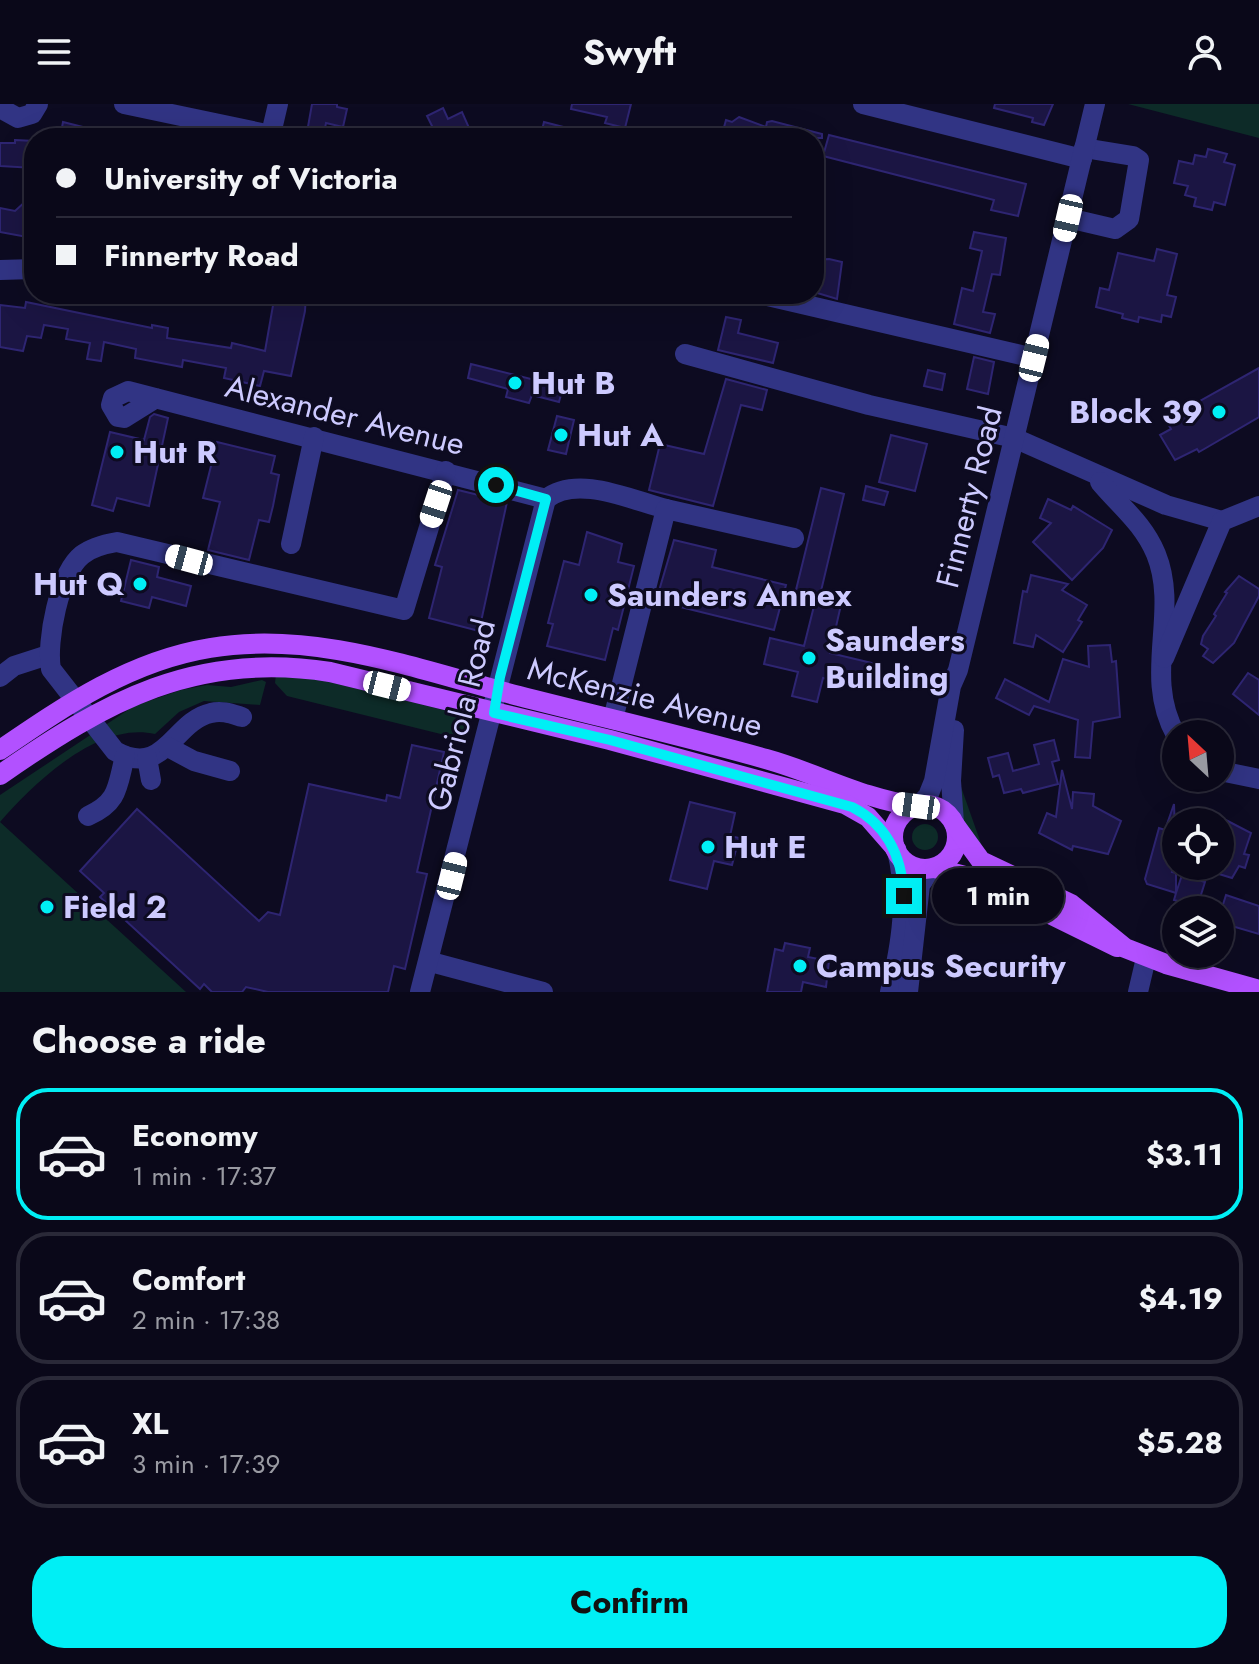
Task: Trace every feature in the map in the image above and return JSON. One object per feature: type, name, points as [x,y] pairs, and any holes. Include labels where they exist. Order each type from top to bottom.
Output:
[{"type":"main road","name":"McKenzie Avenue","points":[[0,775],[121,675],[172,656],[210,648],[262,643],[341,650],[769,760],[855,792],[917,806]]},
{"type":"main road","name":"McKenzie Avenue","points":[[0,750],[82,708],[210,671],[263,666],[330,672],[845,804],[868,817],[896,850]]},
{"type":"main road","points":[[1125,948],[1113,947],[983,881],[934,868],[912,866],[896,850],[893,836],[896,824],[917,806],[939,808],[955,824],[981,861],[1071,904],[1125,948],[1146,958],[1259,990]]},
{"type":"main road","points":[[934,868],[954,851],[955,824]]},
{"type":"street","points":[[0,108],[18,118],[32,114],[38,104]]},
{"type":"street","points":[[124,104],[234,128]]},
{"type":"street","points":[[272,128],[278,104]]},
{"type":"street","points":[[863,104],[1083,153],[1133,156],[1139,160],[1129,219],[1115,229],[1068,218]]},
{"type":"street","name":"Finnerty Road","points":[[917,806],[928,796],[934,781],[949,694],[958,670],[1095,104]]},
{"type":"street","points":[[0,270],[24,269]]},
{"type":"street","points":[[802,304],[1034,358]]},
{"type":"street","points":[[685,354],[869,405],[1014,438],[1094,476],[1166,505],[1222,521],[1259,506]]},
{"type":"street","name":"Alexander Avenue","points":[[156,398],[133,415],[118,417],[111,405],[113,398],[128,391],[314,437],[446,471],[546,499]]},
{"type":"street","points":[[291,544],[314,437]]},
{"type":"street","points":[[242,717],[223,712],[201,716],[168,747],[147,758],[125,756],[115,751],[51,669],[48,655],[57,609],[74,564],[90,550],[117,542],[404,610],[446,471]]},
{"type":"street","points":[[1094,476],[1138,521],[1149,540],[1162,576],[1164,606],[1160,665],[1162,699],[1170,720]]},
{"type":"street","points":[[546,499],[559,490],[577,487],[794,538]]},
{"type":"street","name":"Gabriola Road","points":[[420,992],[431,962],[546,499]]},
{"type":"street","points":[[613,719],[666,509]]},
{"type":"street","points":[[1160,665],[1222,521]]},
{"type":"street","points":[[1164,606],[1185,613]]},
{"type":"street","points":[[0,677],[14,666],[48,655]]},
{"type":"street","name":"Finnerty Road","points":[[955,824],[951,781],[958,670]]},
{"type":"street","points":[[168,747],[194,761],[230,771]]},
{"type":"street","points":[[88,816],[106,808],[114,798],[125,756]]},
{"type":"street","points":[[147,758],[151,780]]},
{"type":"street","points":[[1234,774],[1259,779]]},
{"type":"street","points":[[896,850],[903,885],[901,991]]},
{"type":"street","points":[[901,991],[920,885],[934,868]]},
{"type":"street","points":[[1138,992],[1146,958]]},
{"type":"street","points":[[431,962],[543,992]]},
{"type":"green space","points":[[1128,104],[1259,104],[1259,138]]},
{"type":"green space","points":[[276,674],[309,677],[460,714],[469,723],[465,740],[287,696],[275,683]]},
{"type":"green space","points":[[262,680],[266,682],[260,705],[204,701],[179,712],[155,734],[133,732],[90,746],[49,773],[0,822],[0,795],[134,706],[207,685],[231,687]]},
{"type":"green space","points":[[960,784],[984,852],[964,827]]},
{"type":"green space","name":"Field 2","points":[[0,822],[186,992],[0,992]]},
{"type":"green space","points":[[925,824],[934,828],[938,837],[934,846],[925,850],[916,846],[912,837],[916,828]]},
{"type":"building","points":[[312,104],[337,104],[337,107],[347,109],[343,127],[326,123],[325,128],[308,128]]},
{"type":"building","points":[[572,104],[631,104],[625,128],[605,123],[607,117],[571,109]]},
{"type":"building","points":[[995,104],[1053,104],[1044,125],[1032,122],[1033,118],[994,108]]},
{"type":"building","points":[[443,108],[448,119],[462,112],[469,128],[433,128],[427,116]]},
{"type":"building","points":[[739,117],[766,127],[767,122],[772,121],[799,128],[724,128],[726,120],[732,122]]},
{"type":"building","points":[[63,122],[87,128],[62,128]]},
{"type":"building","points":[[544,122],[568,128],[542,128]]},
{"type":"building","points":[[829,135],[1026,184],[1018,216],[991,210],[994,200],[824,156]]},
{"type":"building","points":[[15,140],[24,140],[24,167],[0,166],[0,143],[15,143]]},
{"type":"building","points":[[1208,149],[1227,154],[1224,162],[1235,165],[1225,205],[1214,202],[1212,210],[1194,206],[1196,198],[1185,195],[1188,186],[1174,183],[1179,161],[1193,164],[1195,155],[1206,157]]},
{"type":"building","points":[[24,203],[24,236],[0,232],[0,208],[15,211]]},
{"type":"building","points":[[974,232],[1006,238],[1000,275],[992,274],[983,312],[995,314],[990,333],[954,324],[962,288],[973,291],[982,251],[970,248]]},
{"type":"building","points":[[1157,249],[1177,254],[1167,295],[1176,297],[1171,317],[1162,315],[1161,322],[1139,317],[1138,322],[1122,318],[1123,314],[1096,307],[1100,288],[1109,290],[1118,253],[1154,261]]},
{"type":"building","points":[[824,259],[842,262],[837,299],[824,295]]},
{"type":"building","points":[[26,304],[36,304],[152,328],[152,325],[168,328],[167,338],[231,348],[232,343],[265,351],[273,304],[305,304],[291,376],[264,371],[260,386],[224,378],[226,368],[183,360],[182,367],[135,358],[136,349],[104,342],[101,361],[87,359],[90,343],[66,339],[68,329],[44,325],[41,338],[27,336],[23,351],[0,347],[0,305],[25,308]]},
{"type":"building","points":[[726,317],[741,320],[738,333],[778,343],[773,363],[718,350]]},
{"type":"building","points":[[974,357],[994,362],[988,394],[967,389]]},
{"type":"building","name":"Hut B","points":[[471,364],[563,387],[559,402],[532,395],[529,403],[506,397],[508,389],[468,378]]},
{"type":"building","name":"Block 39","points":[[1259,368],[1259,417],[1199,452],[1197,449],[1175,460],[1160,435],[1171,429],[1167,422]]},
{"type":"building","points":[[928,370],[945,374],[942,390],[924,386]]},
{"type":"building","points":[[726,379],[767,390],[762,410],[741,405],[713,506],[649,490],[660,444],[704,454]]},
{"type":"building","name":"Hut R","points":[[154,414],[168,418],[149,506],[117,498],[113,511],[92,505],[110,432],[144,440],[150,417]]},
{"type":"building","name":"Hut A","points":[[557,416],[574,420],[566,454],[548,450]]},
{"type":"building","points":[[891,435],[927,444],[915,491],[879,482]]},
{"type":"building","points":[[217,442],[275,456],[271,473],[279,475],[269,522],[259,520],[249,560],[208,550],[220,502],[203,498]]},
{"type":"building","points":[[866,486],[888,492],[884,505],[863,500]]},
{"type":"building","points":[[821,488],[844,494],[821,591],[843,596],[830,653],[876,664],[870,689],[823,678],[817,702],[792,696],[798,672],[764,664],[770,638],[804,646],[816,598],[795,594]]},
{"type":"building","points":[[458,490],[507,502],[479,631],[429,618],[442,567],[435,565]]},
{"type":"building","points":[[1048,499],[1071,510],[1073,506],[1112,530],[1103,548],[1072,580],[1033,542],[1051,523],[1040,518]]},
{"type":"building","name":"Saunders Annex","points":[[587,532],[622,544],[618,562],[634,566],[618,630],[613,628],[605,660],[547,646],[553,624],[548,623],[564,561],[579,565]]},
{"type":"building","points":[[674,540],[716,550],[712,567],[786,585],[774,630],[656,601]]},
{"type":"building","name":"Hut Q","points":[[131,560],[159,567],[157,577],[191,586],[186,606],[152,597],[149,608],[121,601]]},
{"type":"building","points":[[1031,575],[1068,584],[1062,590],[1087,605],[1078,620],[1082,622],[1063,652],[1036,635],[1033,647],[1014,643],[1023,591],[1027,592]]},
{"type":"building","points":[[1239,576],[1259,589],[1259,596],[1234,643],[1213,663],[1203,656],[1208,649],[1201,644],[1203,636],[1216,616],[1214,614],[1225,592]]},
{"type":"building","points":[[1110,645],[1112,662],[1116,661],[1120,717],[1093,722],[1090,758],[1075,757],[1078,720],[1034,706],[1029,715],[996,698],[1005,679],[1049,702],[1063,659],[1089,667],[1088,646]]},
{"type":"building","points":[[1248,673],[1259,680],[1259,715],[1233,694]]},
{"type":"building","points":[[1054,740],[1059,760],[1052,762],[1058,784],[1023,793],[1021,789],[1004,793],[999,775],[993,777],[988,758],[1008,753],[1013,771],[1039,764],[1034,745]]},
{"type":"building","points":[[412,745],[444,752],[417,872],[427,874],[405,969],[394,966],[388,992],[268,992],[246,987],[242,992],[212,992],[204,984],[200,989],[100,897],[104,893],[80,871],[137,809],[259,921],[268,912],[280,915],[309,784],[386,801],[387,795],[400,798]]},
{"type":"building","points":[[1062,770],[1072,809],[1073,792],[1094,794],[1093,806],[1121,821],[1108,854],[1073,846],[1072,850],[1039,833],[1047,813],[1056,817]]},
{"type":"building","name":"Hut E","points":[[690,802],[735,813],[730,836],[739,838],[732,865],[714,861],[707,889],[670,880]]},
{"type":"building","points":[[1234,824],[1251,833],[1244,854],[1249,855],[1245,868],[1239,866],[1234,875]]},
{"type":"building","points":[[1159,828],[1162,829],[1162,880],[1176,880],[1176,893],[1147,884],[1145,879]]},
{"type":"building","points":[[1180,880],[1205,882],[1201,896],[1175,896]]},
{"type":"building","points":[[1234,898],[1259,906],[1259,934],[1234,927]]},
{"type":"building","name":"Campus Security","points":[[785,943],[810,948],[808,957],[829,961],[826,987],[803,982],[801,992],[767,992],[775,949],[783,951]]},
{"type":"place","name":"Hut B","points":[[515,383]]},
{"type":"place","name":"Block 39","points":[[1219,412]]},
{"type":"place","name":"Hut A","points":[[561,435]]},
{"type":"place","name":"Hut R","points":[[117,452]]},
{"type":"place","name":"Hut Q","points":[[140,584]]},
{"type":"place","name":"Saunders Annex","points":[[591,595]]},
{"type":"place","name":"Saunders Building","points":[[809,658]]},
{"type":"place","name":"Hut E","points":[[708,847]]},
{"type":"place","name":"Field 2","points":[[47,907]]},
{"type":"place","name":"Campus Security","points":[[800,966]]},
{"type":"route","points":[[496,485],[546,499],[500,677],[494,713],[610,740],[852,807],[878,826],[896,849],[904,896]]}]
